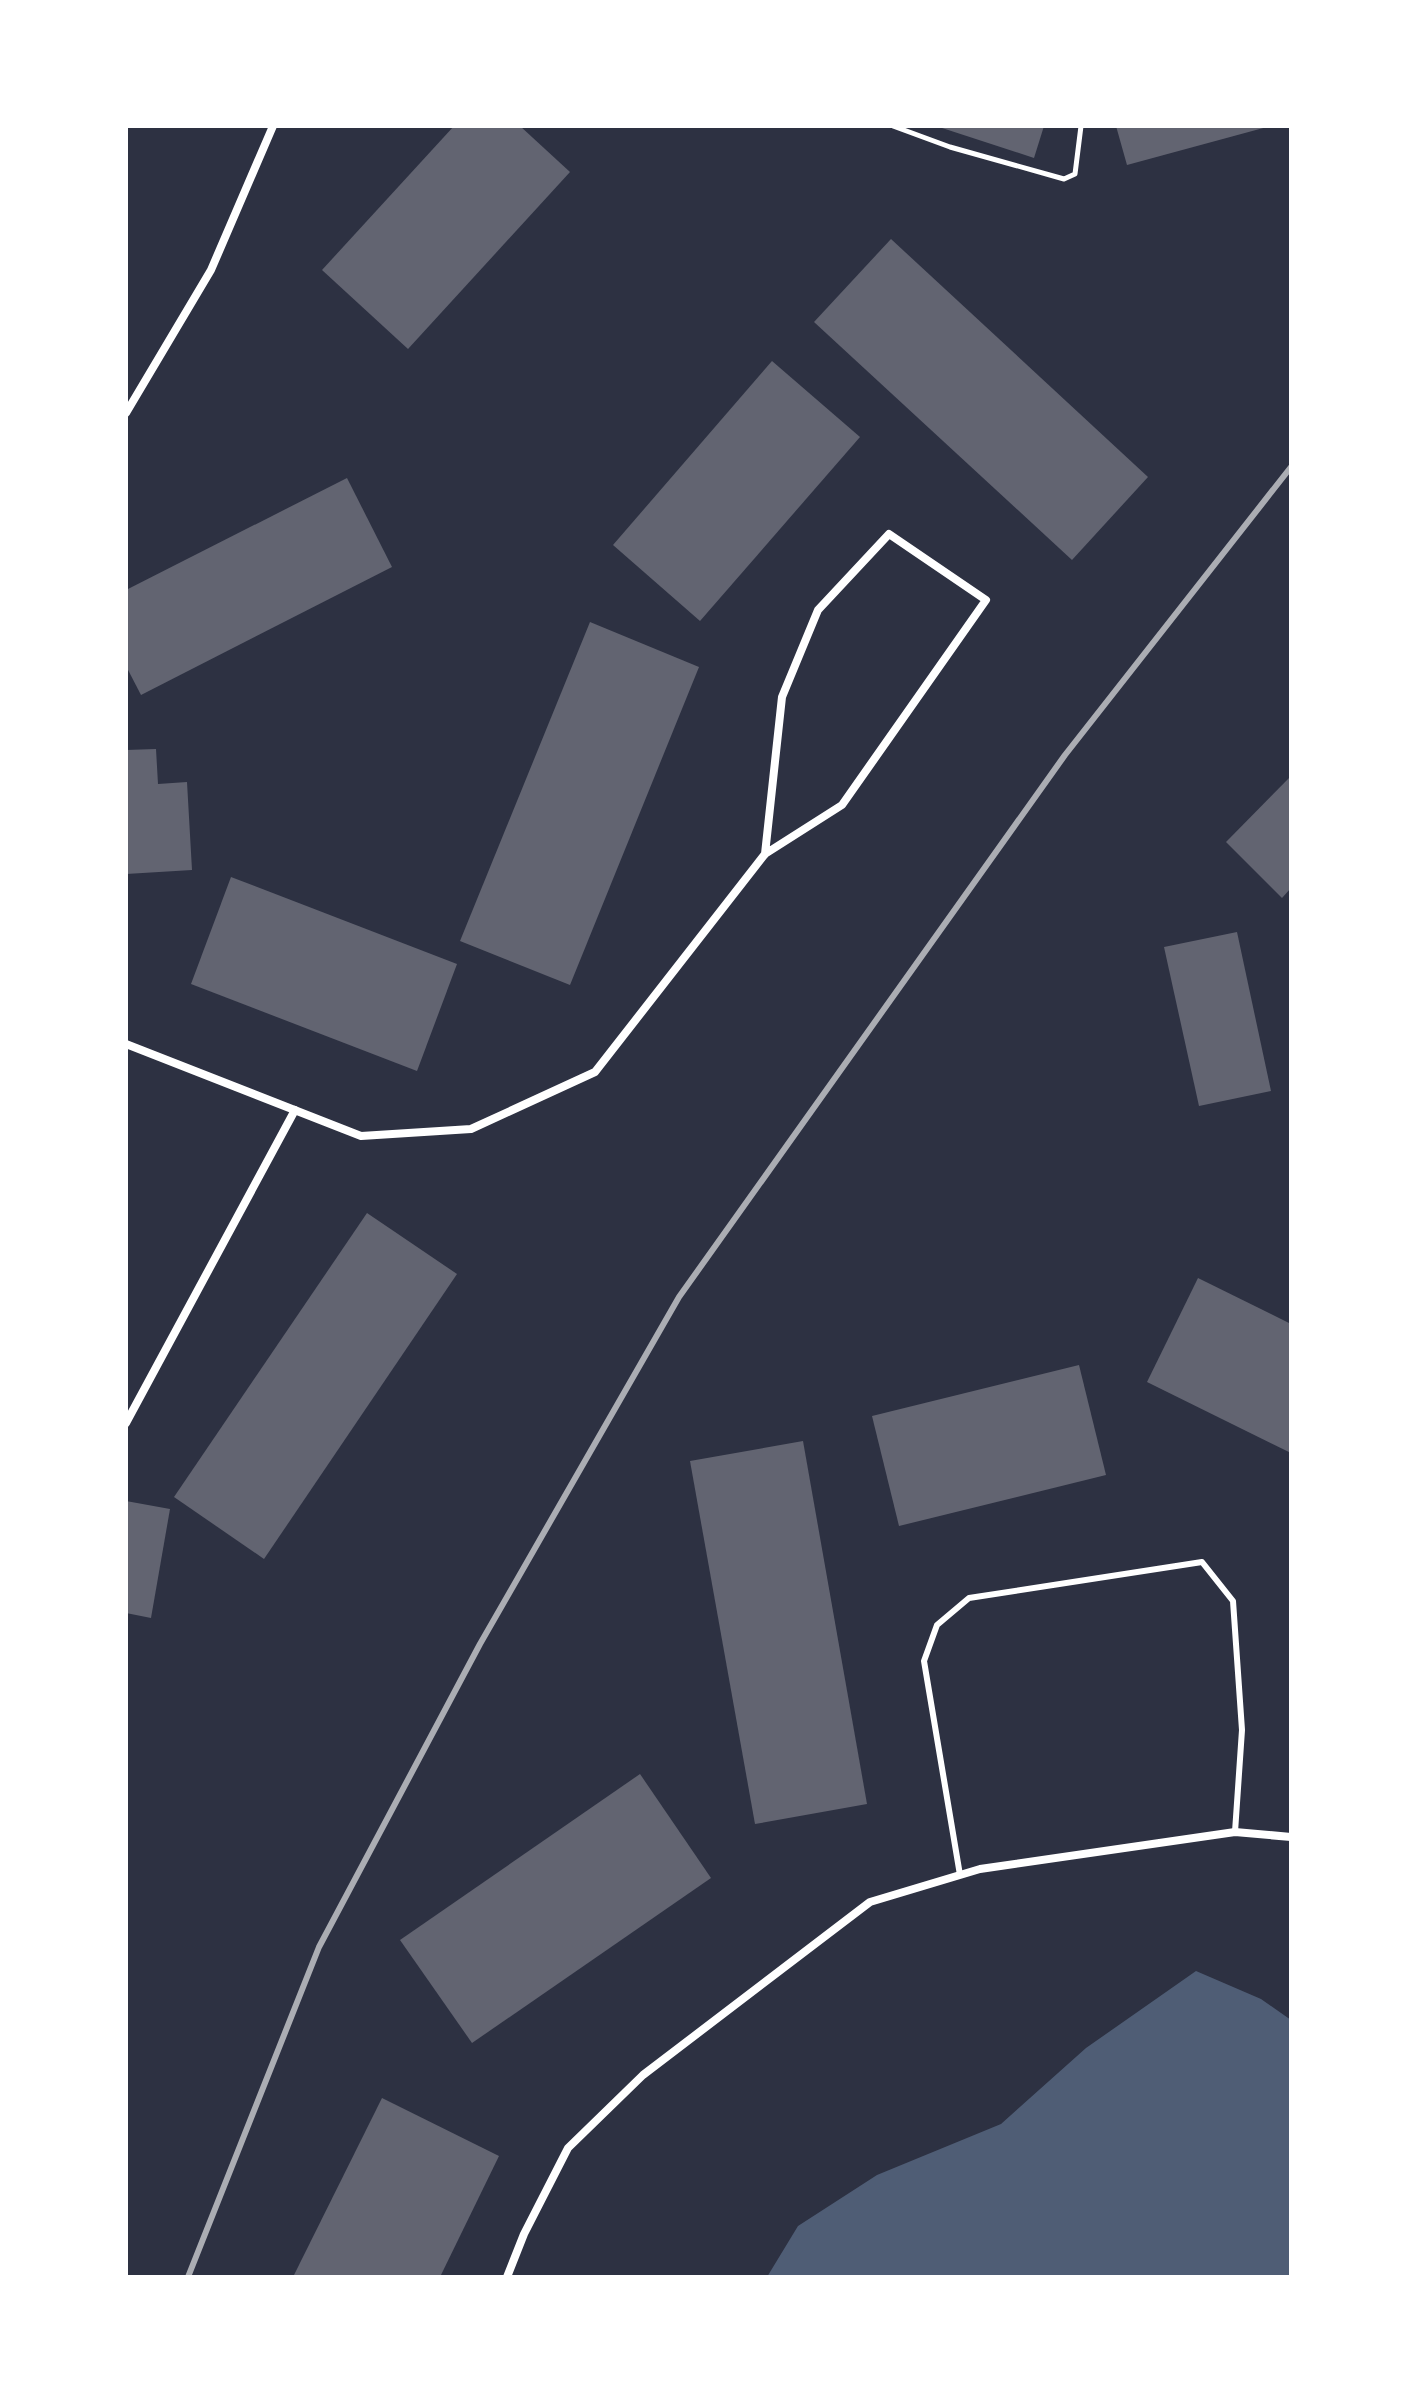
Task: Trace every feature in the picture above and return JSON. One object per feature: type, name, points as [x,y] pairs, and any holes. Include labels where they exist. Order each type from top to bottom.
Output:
[{"type":"street","points":[[126,413],[211,270],[273,126]]},
{"type":"street","points":[[126,1044],[361,1136],[471,1129],[595,1072],[765,854],[842,805],[986,600],[889,534],[818,610],[782,697],[765,854]]},
{"type":"street","points":[[126,1423],[295,1110]]},
{"type":"street","points":[[507,2277],[524,2234],[568,2148],[643,2075],[870,1902],[980,1869],[1235,1832],[1291,1837]]},
{"type":"lane","points":[[960,1875],[924,1661],[937,1625],[969,1598],[1202,1562],[1233,1601],[1242,1730],[1235,1832]]},
{"type":"path","points":[[893,126],[950,147],[1064,179],[1075,174],[1081,126]]},
{"type":"water","points":[[1196,1971],[1261,1999],[1291,2020],[1291,2277],[767,2277],[798,2226],[877,2175],[1001,2124],[1086,2048]]},
{"type":"building","points":[[454,126],[520,126],[570,172],[408,349],[322,270]]},
{"type":"building","points":[[936,126],[1044,126],[1034,158]]},
{"type":"building","points":[[1116,126],[1267,126],[1267,127],[1127,165]]},
{"type":"building","points":[[891,239],[1148,477],[1072,560],[814,322]]},
{"type":"building","points":[[772,361],[860,437],[700,621],[613,545]]},
{"type":"building","points":[[347,478],[392,567],[141,695],[126,666],[126,590]]},
{"type":"building","points":[[590,622],[699,667],[570,985],[460,941]]},
{"type":"building","points":[[156,749],[158,784],[187,782],[192,870],[126,874],[126,750]]},
{"type":"building","points":[[1291,776],[1291,888],[1282,898],[1226,842]]},
{"type":"building","points":[[231,877],[457,964],[417,1071],[191,984]]},
{"type":"building","points":[[1237,932],[1271,1091],[1199,1106],[1164,947]]},
{"type":"building","points":[[367,1213],[457,1274],[264,1559],[174,1497]]},
{"type":"building","points":[[1198,1278],[1291,1324],[1291,1453],[1147,1382]]},
{"type":"building","points":[[1079,1365],[1106,1475],[899,1526],[872,1416]]},
{"type":"building","points":[[803,1441],[867,1804],[755,1824],[690,1461]]},
{"type":"building","points":[[126,1501],[170,1509],[151,1618],[126,1613]]},
{"type":"building","points":[[640,1774],[711,1878],[472,2043],[400,1940]]},
{"type":"building","points":[[382,2098],[499,2156],[440,2277],[293,2277]]},
{"type":"railway","points":[[188,2277],[319,1947],[480,1644],[679,1297],[1065,755],[1291,467]]}]
